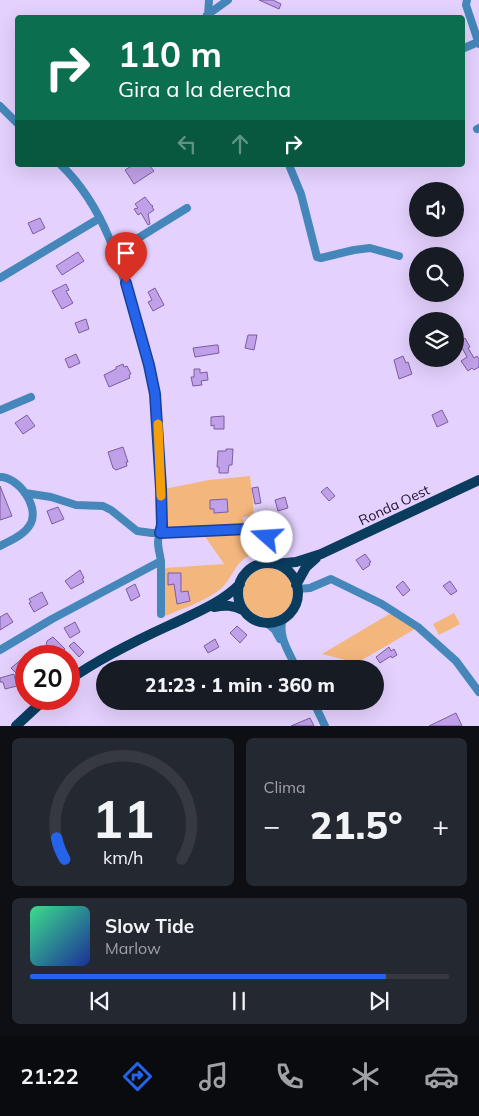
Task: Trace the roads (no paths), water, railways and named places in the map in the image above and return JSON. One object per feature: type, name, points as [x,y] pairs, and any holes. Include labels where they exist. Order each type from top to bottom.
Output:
[{"type":"main road","name":"Ronda Oest","points":[[272,564],[296,562],[321,554],[479,480]]},
{"type":"main road","name":"Ronda Oest","points":[[297,587],[309,562],[321,554]]},
{"type":"main road","points":[[80,673],[109,655],[208,608],[228,595],[240,584],[248,571],[255,566],[272,564],[284,568],[292,576],[297,587],[298,596],[293,609],[283,619],[267,623],[254,619],[235,606],[226,605],[208,608]]},
{"type":"main road","points":[[240,584],[239,602],[243,610]]},
{"type":"main road","points":[[16,726],[33,710]]},
{"type":"street","points":[[208,15],[209,0]]},
{"type":"street","points":[[209,15],[228,0]]},
{"type":"street","points":[[465,48],[479,43],[466,5],[467,0]]},
{"type":"street","points":[[0,106],[15,121]]},
{"type":"street","points":[[62,167],[90,198],[113,248],[121,268],[138,327],[155,394],[161,488],[162,525],[158,542],[161,561],[161,614]]},
{"type":"street","points":[[289,167],[301,194],[317,257],[321,258],[370,248],[399,256]]},
{"type":"street","points":[[113,248],[140,237],[187,208]]},
{"type":"street","points":[[0,278],[100,218]]},
{"type":"street","points":[[0,410],[31,397]]},
{"type":"street","points":[[0,546],[23,533],[32,521],[32,508],[25,493],[12,481],[1,476]]},
{"type":"street","points":[[25,493],[51,497],[76,505],[103,506],[111,510],[137,531],[148,533],[254,530],[272,541],[272,564]]},
{"type":"street","points":[[0,650],[52,619],[161,561]]},
{"type":"street","points":[[297,587],[310,588],[331,579],[382,604],[412,623],[438,644],[462,668],[479,692]]},
{"type":"street","points":[[283,619],[281,629],[285,644]]},
{"type":"street","points":[[267,623],[275,630],[285,644],[293,660]]},
{"type":"street","points":[[317,710],[325,726]]}]
